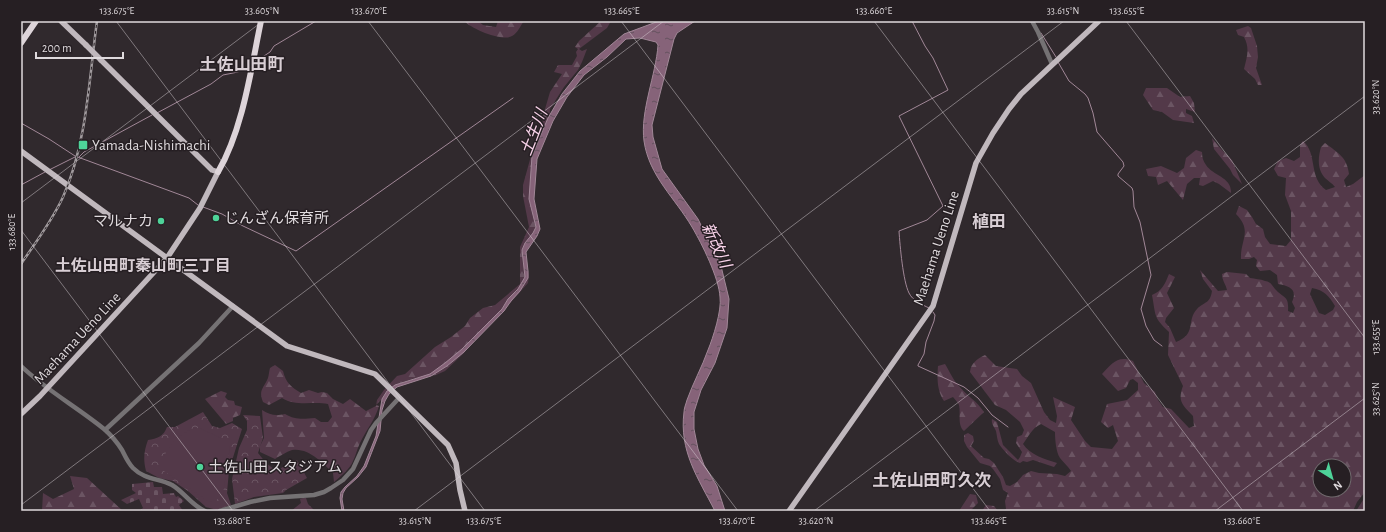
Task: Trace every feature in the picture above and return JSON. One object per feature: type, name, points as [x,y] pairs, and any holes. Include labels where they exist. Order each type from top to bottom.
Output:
[{"type":"highway","points":[[21,43],[36,21]]},
{"type":"highway","points":[[218,172],[233,127],[257,21]]},
{"type":"highway","points":[[218,172],[237,128],[261,21]]},
{"type":"main road","points":[[61,21],[212,170],[218,172]]},
{"type":"main road","name":"Maehama Ueno Line","points":[[790,511],[933,306],[976,163],[982,150],[1016,100],[1052,64],[1099,21]]},
{"type":"main road","points":[[21,151],[287,346],[375,374],[388,388],[444,439],[448,445],[456,463],[465,511]]},
{"type":"main road","name":"Maehama Ueno Line","points":[[21,414],[48,388],[167,258],[201,206],[218,172]]},
{"type":"street","points":[[1032,21],[1052,64]]},
{"type":"street","points":[[105,430],[199,343],[233,306]]},
{"type":"street","points":[[21,366],[105,430],[116,442],[130,466],[139,474],[152,480],[170,484],[196,506],[205,511]]},
{"type":"street","points":[[220,511],[258,500],[277,497],[314,495],[331,488],[343,480],[353,469],[374,426],[399,398]]},
{"type":"green space","points":[[464,21],[478,21],[483,25],[496,27],[498,21],[524,21],[516,33],[512,36],[501,37],[487,34],[473,28]]},
{"type":"green space","points":[[601,21],[611,21],[607,28],[579,49],[582,51],[587,49],[578,70],[564,87],[550,109],[549,123],[535,156],[531,181],[536,226],[534,236],[529,237],[524,249],[529,275],[528,283],[512,301],[483,328],[464,353],[445,371],[436,375],[415,378],[403,382],[392,389],[376,405],[377,400],[384,390],[397,376],[405,374],[435,347],[465,326],[470,318],[483,308],[495,305],[520,284],[520,247],[529,227],[523,196],[523,185],[531,156],[542,128],[543,116],[550,92],[562,74],[554,72],[558,65],[572,65],[577,56],[576,52],[578,49],[575,47],[579,41]]},
{"type":"green space","points":[[1248,26],[1251,28],[1257,46],[1258,57],[1256,68],[1262,85],[1258,85],[1255,79],[1244,69],[1247,57],[1247,45],[1244,37],[1238,35],[1236,30]]},
{"type":"green space","points":[[1146,88],[1167,88],[1180,97],[1190,96],[1194,103],[1195,112],[1186,109],[1186,113],[1192,116],[1194,123],[1173,120],[1162,112],[1153,110],[1143,95]]},
{"type":"green space","points":[[1212,138],[1232,160],[1242,184],[1233,175],[1214,149]]},
{"type":"green space","points":[[1303,141],[1308,146],[1317,179],[1320,185],[1326,190],[1335,187],[1322,175],[1319,167],[1321,147],[1325,143],[1338,153],[1346,163],[1349,174],[1344,180],[1346,187],[1353,184],[1365,175],[1365,492],[1357,502],[1353,511],[1003,511],[1006,509],[1005,501],[1008,493],[1003,490],[1000,479],[993,469],[990,466],[980,463],[967,447],[964,441],[964,435],[968,433],[973,436],[974,441],[971,446],[984,458],[989,459],[994,463],[1006,485],[1010,486],[1017,482],[1023,475],[1031,471],[1065,476],[1071,471],[1060,458],[1056,445],[1055,432],[1041,424],[1032,430],[1023,444],[1034,454],[1057,463],[1054,467],[1033,460],[1027,462],[1023,461],[1020,463],[1014,460],[1006,452],[998,442],[992,419],[997,422],[1003,445],[1018,460],[1022,452],[1016,443],[1017,437],[1022,435],[1024,430],[1020,422],[1006,410],[995,405],[970,372],[973,364],[985,355],[996,366],[1017,369],[1022,376],[1031,383],[1044,412],[1050,420],[1056,423],[1057,416],[1053,397],[1075,407],[1071,420],[1085,441],[1091,447],[1112,449],[1118,441],[1113,425],[1108,428],[1101,422],[1107,404],[1127,400],[1138,390],[1138,383],[1133,379],[1130,380],[1126,388],[1118,391],[1102,374],[1112,364],[1123,359],[1133,361],[1144,383],[1155,392],[1163,407],[1171,409],[1189,428],[1194,426],[1193,416],[1181,400],[1181,391],[1183,386],[1168,355],[1169,332],[1160,323],[1156,316],[1152,295],[1163,287],[1169,274],[1175,277],[1167,293],[1174,308],[1166,318],[1165,322],[1170,328],[1176,342],[1187,335],[1192,318],[1197,309],[1210,298],[1211,295],[1212,291],[1203,279],[1200,270],[1218,291],[1227,290],[1222,274],[1227,272],[1246,274],[1250,278],[1269,282],[1287,300],[1288,311],[1293,313],[1295,308],[1292,302],[1294,298],[1293,291],[1289,287],[1278,284],[1277,275],[1270,270],[1260,271],[1256,266],[1257,260],[1254,257],[1249,259],[1241,259],[1245,231],[1241,220],[1236,214],[1239,206],[1247,210],[1256,224],[1263,229],[1265,237],[1270,244],[1286,246],[1291,240],[1291,211],[1285,195],[1286,178],[1278,176],[1274,169],[1278,161],[1286,158],[1294,161],[1300,157],[1300,145]],"holes":[[[1312,288],[1320,290],[1328,296],[1335,306],[1333,310],[1325,315],[1319,313],[1310,294]]]},
{"type":"green space","points":[[1196,150],[1202,152],[1203,160],[1209,169],[1228,183],[1231,193],[1213,181],[1203,186],[1199,185],[1200,178],[1194,178],[1187,184],[1183,200],[1167,181],[1158,185],[1156,177],[1148,176],[1146,169],[1161,166],[1177,173],[1184,168],[1186,158]]},
{"type":"green space","points":[[945,364],[957,384],[984,412],[964,431],[961,426],[960,408],[958,403],[953,397],[944,401],[940,393],[938,366]]},
{"type":"green space","points":[[275,365],[283,371],[289,384],[301,393],[309,390],[318,393],[327,393],[333,399],[343,404],[350,399],[366,411],[376,405],[379,406],[377,411],[360,443],[352,464],[334,482],[333,473],[309,453],[292,450],[275,459],[260,452],[260,446],[264,438],[262,410],[273,415],[285,414],[303,419],[315,418],[321,422],[328,422],[332,417],[328,404],[299,403],[287,401],[282,398],[269,405],[263,402],[261,392],[268,378],[270,368]]},
{"type":"green space","points":[[221,391],[227,393],[225,397],[228,400],[234,401],[235,405],[242,407],[240,415],[233,418],[233,421],[226,424],[205,399]]},
{"type":"green space","points":[[203,412],[212,426],[220,428],[232,423],[242,429],[229,470],[227,493],[231,505],[217,510],[206,507],[188,491],[173,481],[159,478],[146,471],[144,463],[148,440],[160,436],[164,433],[167,427],[175,427]]},
{"type":"green space","points":[[243,415],[260,416],[263,438],[258,453],[266,463],[275,470],[297,460],[307,478],[283,493],[254,497],[235,504],[232,479],[239,448],[247,430],[247,421]]},
{"type":"green space","points":[[199,428],[221,438],[230,446],[223,494],[215,501],[208,501],[164,471],[164,456],[175,439],[191,429]]},
{"type":"green space","points":[[70,476],[87,478],[123,511],[42,511],[43,493],[53,499],[74,489]]},
{"type":"green space","points":[[153,482],[154,487],[162,487],[163,494],[174,493],[176,497],[178,496],[184,501],[179,505],[183,511],[139,511],[143,508],[139,499],[127,504],[121,500],[136,493],[132,490],[132,484]]},
{"type":"green space","points":[[970,494],[976,495],[978,503],[970,511],[959,511]]},
{"type":"green space","points":[[1365,497],[1365,511],[1356,511]]},
{"type":"green space","points":[[306,498],[308,504],[315,511],[291,511],[301,503],[300,499]]},
{"type":"green space","points":[[986,505],[994,506],[998,511],[982,511]]},
{"type":"water","points":[[659,21],[695,21],[677,33],[674,39],[652,125],[653,137],[662,169],[698,219],[721,266],[729,299],[727,328],[715,363],[701,390],[694,412],[694,429],[698,449],[704,465],[717,486],[725,511],[715,511],[696,475],[687,452],[683,426],[684,410],[687,400],[706,356],[717,324],[720,309],[719,289],[717,280],[696,234],[657,176],[647,154],[643,129],[644,118],[657,57],[658,45],[656,42],[640,38],[626,39],[607,57],[584,75],[567,97],[553,121],[537,159],[534,199],[540,229],[526,252],[528,278],[520,291],[504,311],[464,352],[447,366],[431,376],[397,387],[389,394],[382,410],[380,431],[366,467],[343,493],[342,499],[344,511],[342,511],[340,498],[341,492],[357,476],[364,466],[376,436],[382,399],[387,391],[395,385],[430,374],[462,349],[502,309],[508,299],[518,289],[525,277],[522,250],[536,227],[529,199],[532,156],[548,118],[562,94],[580,71],[624,34]]},
{"type":"waterway","points":[[260,63],[261,58],[270,52],[274,46],[316,21]]},
{"type":"waterway","points":[[912,21],[933,58],[948,90],[899,116],[943,206],[927,220],[899,231],[903,272],[907,288],[915,300],[929,308]]},
{"type":"waterway","points":[[1041,33],[1056,57]]},
{"type":"waterway","points":[[1058,62],[1069,81],[1088,98],[1097,132],[1123,162],[1124,166],[1118,176],[1132,188],[1134,207],[1140,222],[1151,275],[1141,309],[1146,326],[1154,340],[1162,346]]},
{"type":"waterway","points":[[157,113],[211,84],[223,75],[238,72]]},
{"type":"waterway","points":[[203,207],[222,214],[243,226],[296,251],[513,98]]},
{"type":"waterway","points":[[79,157],[84,152],[152,115]]},
{"type":"waterway","points":[[21,123],[75,156],[189,198],[198,205]]},
{"type":"waterway","points":[[49,170],[75,157]]},
{"type":"waterway","points":[[21,185],[45,172]]},
{"type":"waterway","points":[[933,312],[935,315],[934,321],[926,342],[924,354],[918,366],[964,387],[978,398],[992,415],[1008,427]]},
{"type":"railway","points":[[21,264],[54,214],[63,197],[71,176],[86,110],[97,21]]},
{"type":"place","name":"Yamada-Nishimachi","points":[[83,145]]},
{"type":"place","name":"じんざん保育所","points":[[216,218]]},
{"type":"place","name":"マルナカ","points":[[161,221]]},
{"type":"place","name":"土佐山田スタジアム","points":[[200,467]]},
{"type":"district","name":"土佐山田町","points":[[242,64]]},
{"type":"district","name":"植田","points":[[989,221]]},
{"type":"district","name":"土佐山田町秦山町三丁目","points":[[143,265]]},
{"type":"district","name":"土佐山田町久次","points":[[932,480]]},
{"type":"water label","name":"土生川","points":[[533,132]]},
{"type":"water label","name":"新改川","points":[[717,245]]}]
